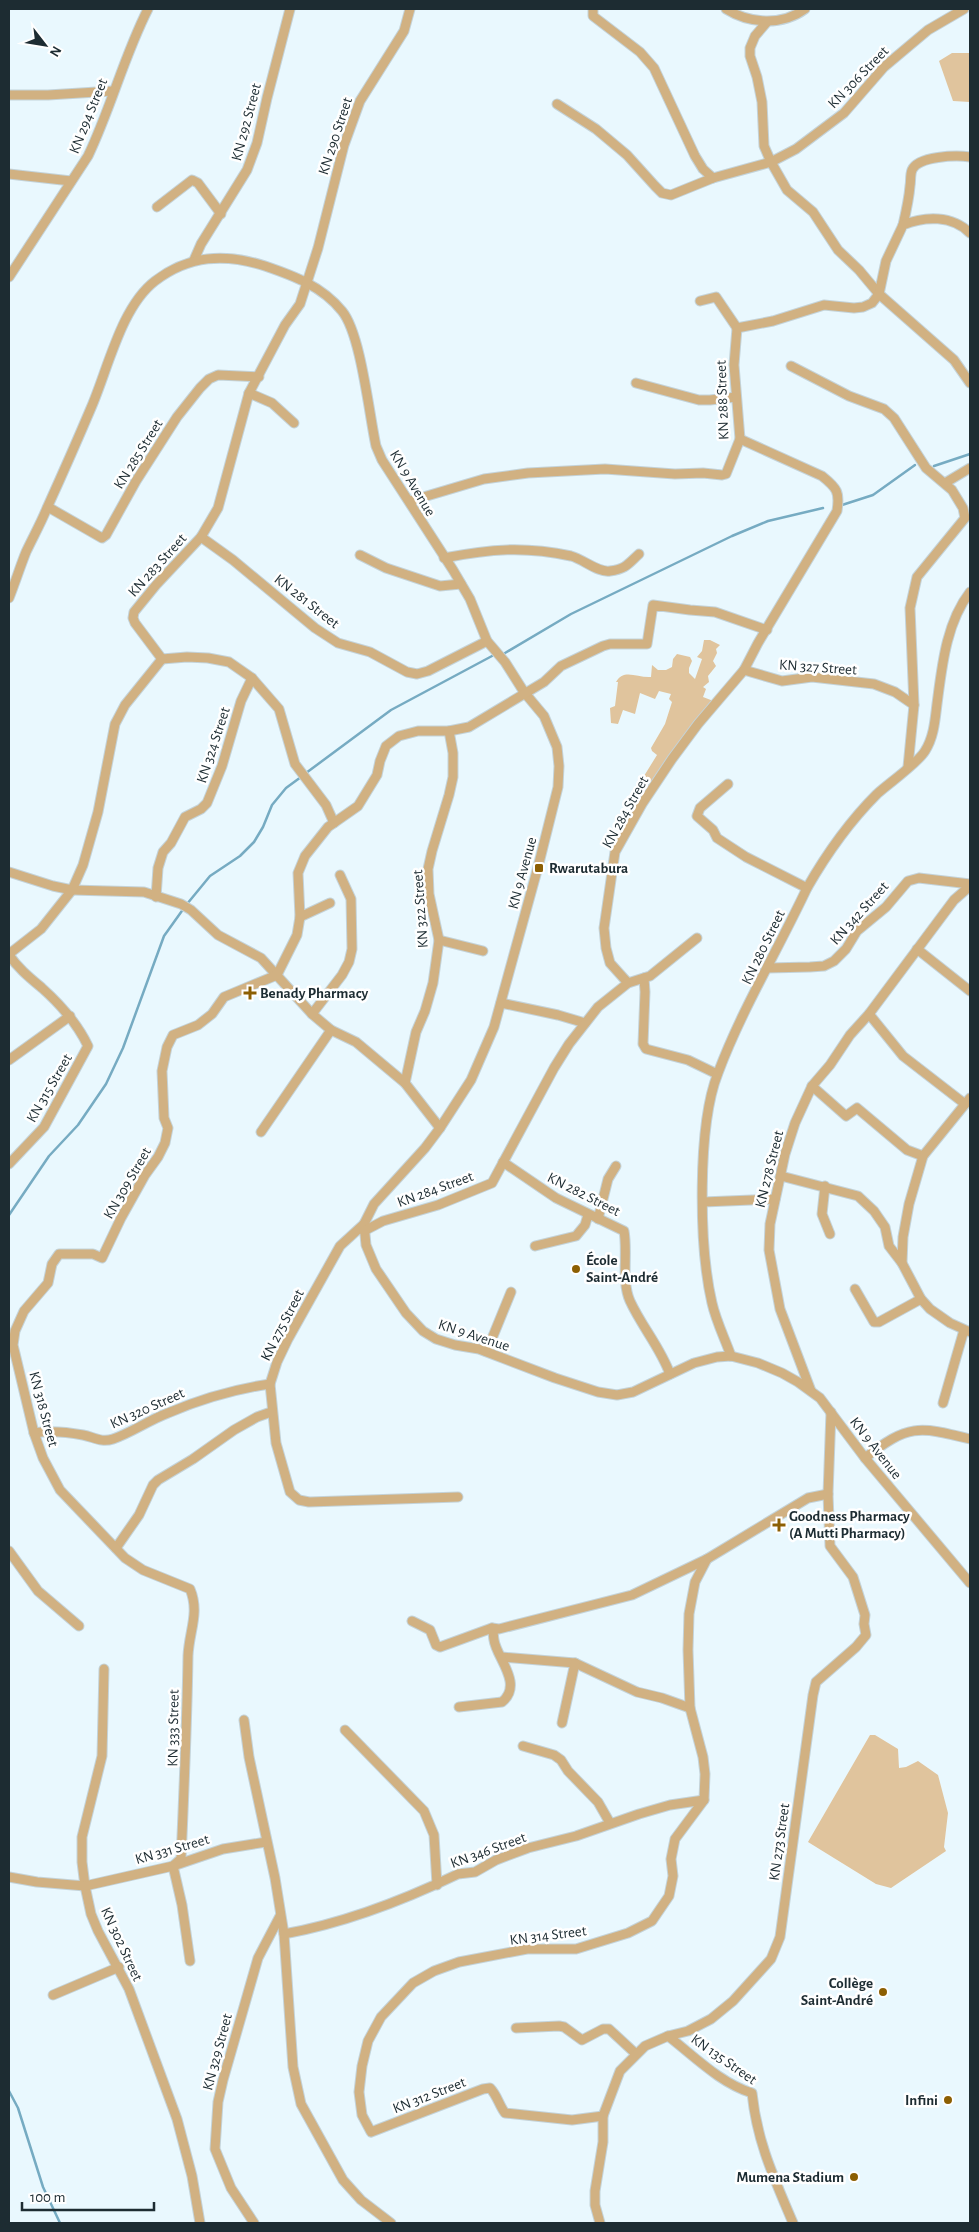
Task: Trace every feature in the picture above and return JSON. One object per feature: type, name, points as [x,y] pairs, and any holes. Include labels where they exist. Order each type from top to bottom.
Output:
[{"type":"street","name":"KN 294 Street","points":[[9,277],[88,156],[97,137],[134,36],[148,9]]},
{"type":"street","name":"KN 292 Street","points":[[194,260],[201,244],[244,176],[257,143],[266,98],[290,9]]},
{"type":"street","name":"KN 290 Street","points":[[306,281],[318,248],[344,145],[360,101],[404,31],[410,9]]},
{"type":"street","points":[[593,9],[593,16],[640,52],[654,68],[695,156],[713,178]]},
{"type":"street","points":[[726,9],[733,13],[767,22],[777,22],[798,14],[805,9]]},
{"type":"street","name":"KN 306 Street","points":[[558,104],[596,129],[627,155],[662,193],[670,195],[713,178],[771,162],[796,149],[844,113],[884,67],[928,30],[964,9]]},
{"type":"street","points":[[767,22],[755,36],[750,48],[750,56],[762,102],[764,146],[771,162],[788,190],[813,212],[838,250],[860,270],[879,294],[954,360],[970,383]]},
{"type":"street","points":[[9,95],[113,91]]},
{"type":"street","points":[[700,302],[716,297],[737,328],[773,321],[824,306],[863,307],[872,304],[879,294],[886,261],[903,224],[908,206],[911,171],[922,162],[956,155],[970,157]]},
{"type":"street","points":[[9,174],[71,181]]},
{"type":"street","points":[[157,207],[192,180],[198,183],[221,214]]},
{"type":"street","points":[[903,224],[922,219],[939,218],[956,223],[970,233]]},
{"type":"street","name":"KN 9 Avenue","points":[[9,598],[27,551],[92,407],[123,324],[134,303],[154,282],[175,268],[194,260],[231,257],[254,262],[306,281],[323,292],[343,312],[352,330],[376,446],[382,460],[410,501],[461,584],[487,640],[505,662],[524,692],[544,716],[556,747],[559,766],[558,787],[494,1027],[471,1080],[440,1128],[425,1148],[379,1197],[364,1227],[366,1246],[376,1269],[406,1313],[423,1331],[446,1342],[485,1351],[555,1378],[598,1392],[617,1395],[633,1392],[694,1363],[717,1357],[731,1356],[758,1363],[782,1373],[811,1390],[831,1411],[865,1458],[970,1583]]},
{"type":"street","name":"KN 283 Street","points":[[162,659],[132,618],[134,612],[156,585],[201,537],[218,508],[249,393],[285,325],[300,304],[306,281]]},
{"type":"street","name":"KN 288 Street","points":[[410,501],[484,478],[536,472],[605,469],[722,475],[729,469],[740,439],[734,353],[737,328]]},
{"type":"street","points":[[790,366],[849,396],[884,409],[894,418],[926,468],[945,483],[959,500],[965,518],[917,577],[910,608],[914,705],[908,767]]},
{"type":"street","name":"KN 285 Street","points":[[48,507],[102,538],[109,531],[136,481],[166,433],[200,388],[209,379],[218,375],[259,377]]},
{"type":"street","points":[[636,383],[699,400],[736,397]]},
{"type":"street","points":[[249,393],[272,403],[294,423]]},
{"type":"street","name":"KN 284 Street","points":[[364,1227],[438,1205],[492,1183],[541,1090],[569,1044],[598,1008],[628,983],[610,963],[604,928],[615,852],[642,804],[672,759],[698,724],[744,670],[832,523],[837,511],[839,497],[833,485],[822,476],[740,439]]},
{"type":"street","points":[[945,483],[970,468]]},
{"type":"street","name":"KN 281 Street","points":[[201,537],[233,560],[316,628],[338,643],[370,652],[407,672],[416,674],[428,670],[487,640]]},
{"type":"street","points":[[444,558],[485,550],[524,550],[574,556],[608,572],[625,568],[639,554]]},
{"type":"street","points":[[360,555],[386,568],[440,586],[461,584]]},
{"type":"street","name":"KN 280 Street","points":[[731,1356],[716,1319],[710,1293],[707,1276],[703,1202],[706,1120],[717,1074],[807,888],[840,836],[863,808],[924,752],[930,741],[934,727],[944,654],[955,618],[970,592]]},
{"type":"street","points":[[277,975],[298,935],[300,917],[298,873],[305,856],[328,827],[358,806],[377,775],[386,746],[399,736],[418,731],[459,730],[482,720],[524,692],[544,682],[561,666],[603,646],[610,644],[647,644],[653,604],[715,612],[767,630]]},
{"type":"street","points":[[9,954],[41,929],[72,890],[83,865],[98,812],[115,724],[125,705],[162,659],[187,657],[229,662],[252,678],[279,709],[295,764],[326,805],[334,823]]},
{"type":"street","name":"KN 327 Street","points":[[744,670],[782,681],[812,677],[874,684],[895,692],[914,705]]},
{"type":"street","name":"KN 324 Street","points":[[156,896],[158,868],[163,852],[172,843],[185,816],[201,810],[207,803],[222,766],[241,701],[252,678]]},
{"type":"street","name":"KN 322 Street","points":[[405,1083],[416,1032],[433,983],[439,940],[429,894],[428,869],[453,777],[453,753],[449,731]]},
{"type":"street","points":[[728,784],[700,808],[697,816],[713,830],[717,838],[746,858],[807,888]]},
{"type":"street","points":[[9,872],[72,890],[144,892],[181,904],[191,910],[218,935],[261,958],[312,1014],[331,1030],[356,1042],[405,1083],[440,1128]]},
{"type":"street","points":[[312,1014],[342,975],[349,962],[352,949],[351,899],[340,875]]},
{"type":"street","name":"KN 342 Street","points":[[768,968],[810,968],[824,966],[834,961],[846,949],[857,932],[886,907],[908,881],[919,878],[970,885]]},
{"type":"street","name":"KN 278 Street","points":[[811,1390],[780,1310],[771,1272],[769,1244],[775,1199],[785,1154],[795,1123],[812,1086],[830,1065],[850,1035],[869,1014],[954,900],[970,885]]},
{"type":"street","points":[[300,917],[330,903]]},
{"type":"street","points":[[628,983],[650,976],[697,938]]},
{"type":"street","points":[[439,940],[483,951]]},
{"type":"street","points":[[917,949],[970,991]]},
{"type":"street","name":"KN 315 Street","points":[[9,954],[22,972],[42,988],[70,1016],[88,1046],[44,1127],[9,1164]]},
{"type":"street","name":"KN 309 Street","points":[[102,1258],[145,1175],[165,1143],[168,1128],[164,1118],[162,1071],[167,1047],[173,1036],[198,1025],[212,1014],[224,997],[277,975]]},
{"type":"street","points":[[644,978],[642,1038],[646,1049],[688,1060],[717,1074]]},
{"type":"street","points":[[501,1003],[558,1015],[585,1023]]},
{"type":"street","points":[[869,1014],[903,1056],[968,1101],[924,1156],[909,1204],[903,1237],[902,1263]]},
{"type":"street","points":[[9,1060],[70,1016]]},
{"type":"street","points":[[261,1132],[331,1030]]},
{"type":"street","points":[[812,1086],[846,1116],[857,1108],[907,1150],[924,1156]]},
{"type":"street","name":"KN 282 Street","points":[[503,1162],[556,1198],[588,1215],[620,1228],[624,1232],[624,1259],[629,1300],[663,1356],[670,1374]]},
{"type":"street","points":[[598,1218],[608,1179],[616,1166]]},
{"type":"street","points":[[781,1176],[858,1196],[874,1211],[885,1228],[889,1246],[902,1263],[921,1300],[937,1316],[967,1331],[943,1403]]},
{"type":"street","points":[[825,1186],[822,1214],[830,1234]]},
{"type":"street","points":[[703,1202],[775,1199]]},
{"type":"street","points":[[535,1246],[576,1236],[585,1224],[588,1215]]},
{"type":"street","name":"KN 275 Street","points":[[364,1227],[340,1246],[276,1362],[270,1384],[271,1412],[276,1443],[290,1492],[299,1500],[309,1502],[458,1497]]},
{"type":"street","name":"KN 318 Street","points":[[102,1258],[93,1254],[59,1254],[52,1264],[48,1283],[24,1312],[15,1331],[13,1345],[34,1433],[43,1458],[60,1490],[125,1558],[144,1570],[190,1588]]},
{"type":"street","points":[[855,1289],[874,1322],[879,1322],[921,1300]]},
{"type":"street","points":[[485,1351],[511,1292]]},
{"type":"street","name":"KN 320 Street","points":[[34,1433],[57,1431],[84,1435],[100,1441],[112,1439],[167,1413],[198,1401],[244,1388],[270,1384]]},
{"type":"street","name":"KN 273 Street","points":[[600,2223],[595,2205],[595,2191],[603,2142],[603,2116],[620,2071],[645,2046],[668,2036],[688,2031],[711,2019],[733,2001],[771,1959],[780,1937],[816,1682],[856,1647],[866,1635],[865,1615],[853,1578],[830,1546],[828,1494],[831,1411]]},
{"type":"street","points":[[116,1548],[139,1515],[150,1491],[158,1480],[194,1459],[234,1430],[257,1417],[271,1412]]},
{"type":"street","points":[[865,1458],[890,1439],[903,1432],[923,1429],[970,1439]]},
{"type":"street","points":[[412,1621],[430,1630],[436,1645],[440,1647],[492,1628],[499,1629],[632,1595],[707,1559],[808,1498],[828,1494]]},
{"type":"street","points":[[9,1551],[38,1591],[79,1626]]},
{"type":"street","points":[[704,1800],[705,1774],[703,1757],[690,1708],[689,1614],[695,1582],[707,1559]]},
{"type":"street","name":"KN 333 Street","points":[[173,1866],[180,1858],[186,1778],[188,1653],[196,1609],[190,1588]]},
{"type":"street","points":[[459,1707],[502,1702],[507,1698],[509,1688],[508,1674],[494,1640],[492,1628]]},
{"type":"street","points":[[502,1657],[575,1663],[637,1692],[690,1708]]},
{"type":"street","points":[[562,1723],[575,1663]]},
{"type":"street","name":"KN 302 Street","points":[[104,1669],[102,1756],[82,1837],[82,1862],[85,1886],[91,1914],[129,1989],[177,2119],[192,2176],[200,2223]]},
{"type":"street","points":[[244,1720],[249,1758],[260,1801],[284,1934],[293,2067],[301,2104],[342,2180],[361,2200],[392,2223]]},
{"type":"street","points":[[345,1730],[424,1811],[434,1835],[436,1885]]},
{"type":"street","points":[[523,1746],[554,1755],[561,1760],[568,1771],[598,1802],[610,1823]]},
{"type":"street","name":"KN 346 Street","points":[[284,1934],[322,1927],[363,1915],[458,1874],[475,1872],[511,1854],[576,1836],[610,1823],[670,1805],[704,1800]]},
{"type":"street","name":"KN 314 Street","points":[[371,2132],[362,2115],[359,2092],[362,2066],[368,2041],[381,2016],[413,1983],[434,1971],[459,1962],[527,1949],[576,1949],[628,1933],[652,1921],[669,1896],[673,1876],[671,1859],[675,1839],[704,1800]]},
{"type":"street","name":"KN 331 Street","points":[[9,1877],[37,1882],[85,1886],[173,1866],[223,1849],[266,1842]]},
{"type":"street","points":[[173,1866],[182,1905],[190,1961]]},
{"type":"street","name":"KN 329 Street","points":[[254,2223],[231,2188],[215,2149],[218,2102],[258,1958],[280,1916]]},
{"type":"street","points":[[52,1995],[119,1967]]},
{"type":"street","points":[[516,2028],[559,2026],[582,2040],[603,2029],[609,2029],[636,2054]]},
{"type":"street","name":"KN 135 Street","points":[[668,2036],[716,2074],[741,2090],[752,2093],[759,2137],[768,2167],[793,2223]]},
{"type":"street","name":"KN 312 Street","points":[[371,2132],[490,2088],[495,2093],[498,2104],[505,2113],[572,2120],[603,2116]]},
{"type":"shaded area","points":[[952,53],[970,53],[970,102],[953,101],[939,61]]},
{"type":"shaded area","points":[[704,640],[710,640],[720,645],[716,649],[717,653],[713,661],[716,666],[708,676],[709,682],[703,687],[706,689],[703,697],[716,702],[653,783],[644,776],[657,755],[651,748],[665,724],[672,702],[669,699],[671,694],[659,691],[655,699],[640,693],[635,714],[623,710],[618,724],[611,723],[610,708],[615,706],[618,682],[616,682],[623,675],[651,677],[652,665],[658,670],[666,670],[672,667],[673,659],[677,654],[690,657],[692,661],[689,673],[695,679],[702,659],[697,657],[702,651]]},
{"type":"shaded area","points":[[870,1735],[875,1735],[898,1749],[899,1768],[918,1761],[938,1775],[948,1813],[944,1847],[946,1851],[891,1888],[876,1884],[808,1842]]},
{"type":"waterway","points":[[934,466],[970,454]]},
{"type":"waterway","points":[[842,505],[873,495],[915,465]]},
{"type":"waterway","points":[[505,653],[571,614],[732,536],[768,521],[823,508]]},
{"type":"waterway","points":[[306,773],[391,710],[492,656]]},
{"type":"waterway","points":[[187,904],[210,876],[240,856],[254,842],[263,827],[272,805],[286,788],[301,777]]},
{"type":"waterway","points":[[9,1215],[49,1156],[78,1125],[106,1084],[123,1048],[164,936],[184,908]]},
{"type":"waterway","points":[[9,2091],[18,2108],[43,2187],[60,2223]]},
{"type":"place","name":"Rwarutabura","points":[[539,868]]},
{"type":"place","name":"Benady Pharmacy","points":[[250,993]]},
{"type":"place","name":"École Saint-André","points":[[576,1269]]},
{"type":"place","name":"Goodness Pharmacy (A Mutti Pharmacy)","points":[[779,1525]]},
{"type":"place","name":"Collège Saint-André","points":[[883,1992]]},
{"type":"place","name":"Infini","points":[[948,2100]]},
{"type":"place","name":"Mumena Stadium","points":[[854,2177]]}]
